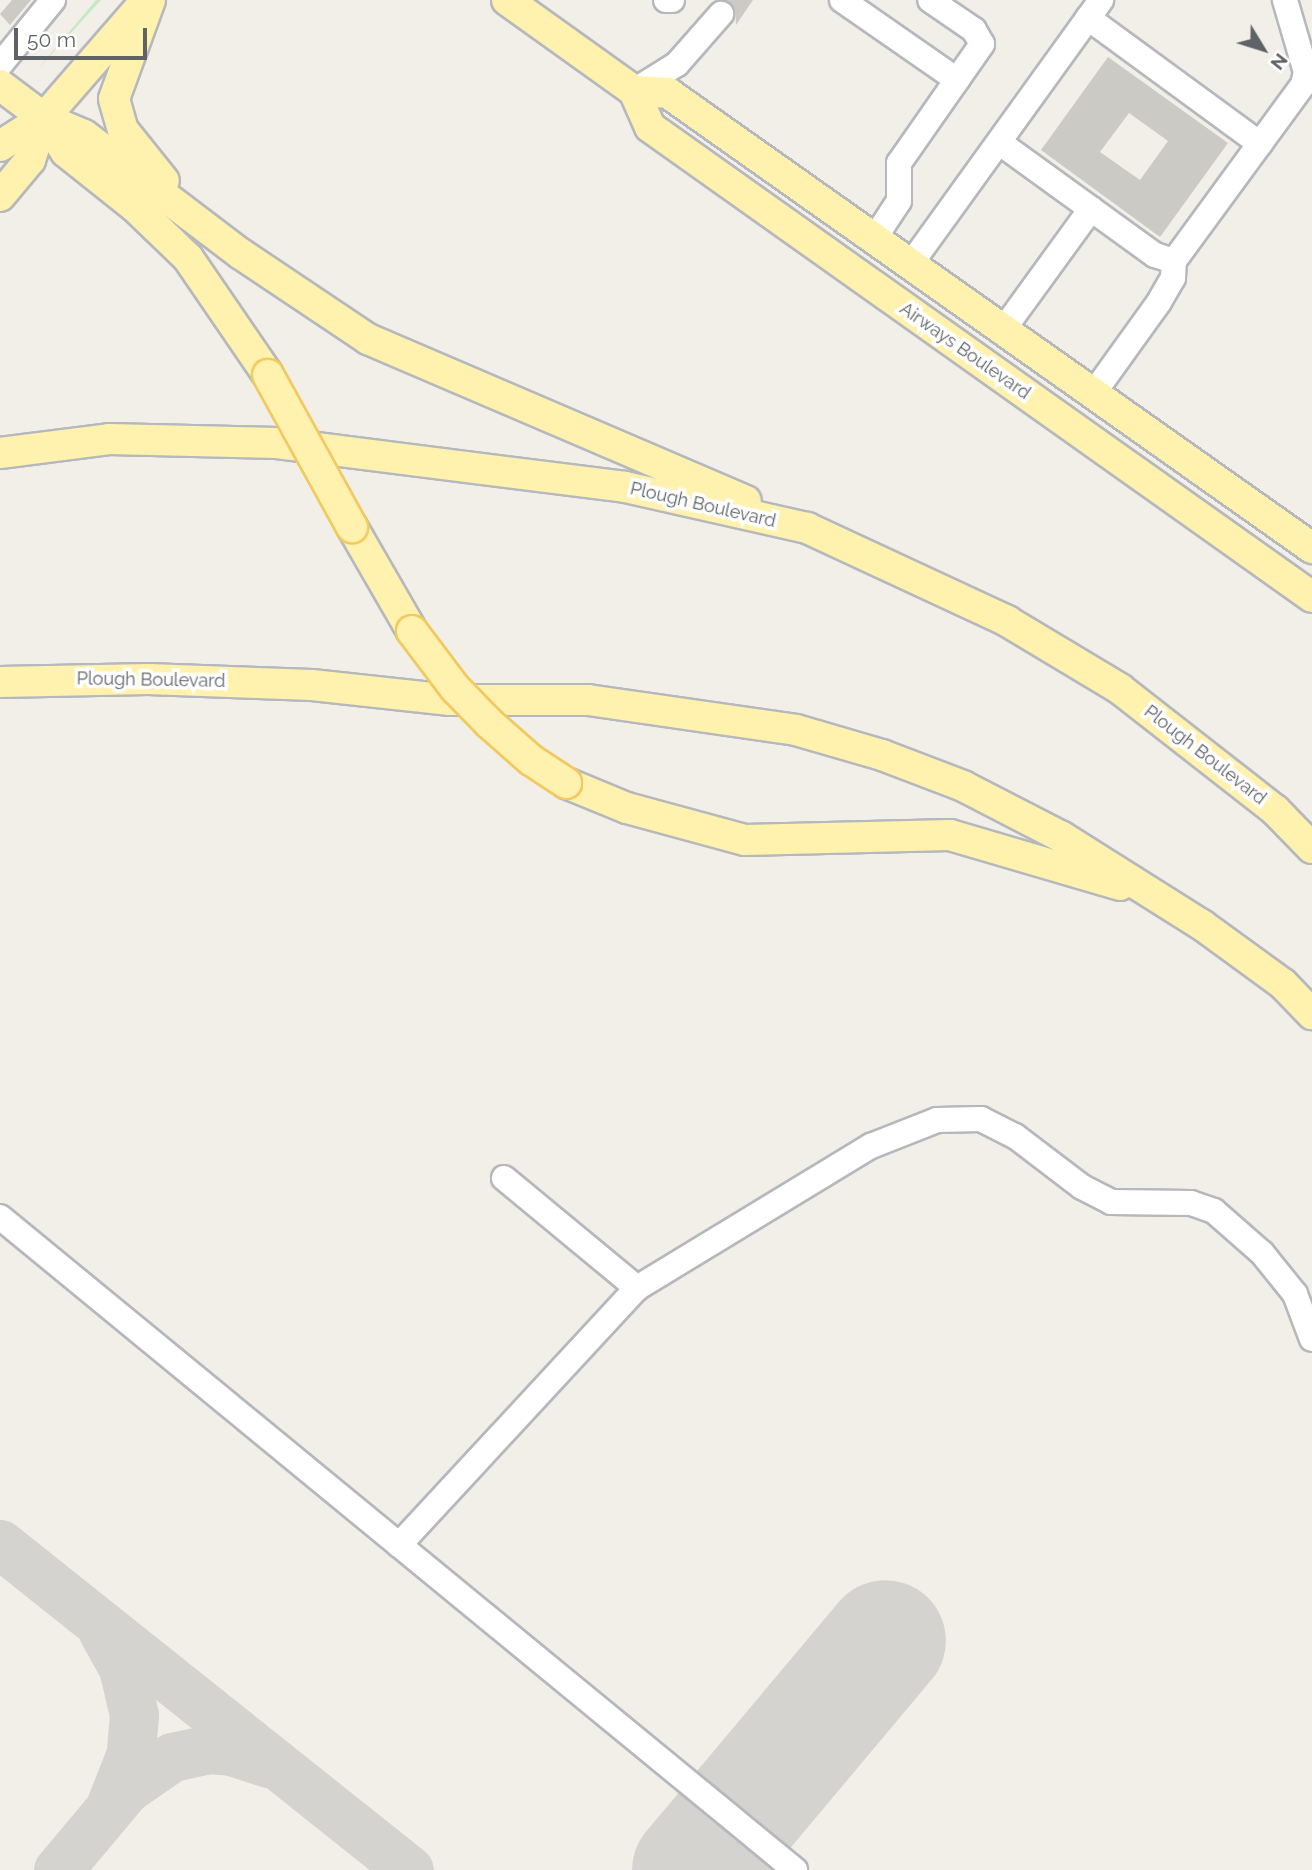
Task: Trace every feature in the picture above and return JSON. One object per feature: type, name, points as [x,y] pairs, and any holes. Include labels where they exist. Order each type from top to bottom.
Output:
[{"type":"main road","points":[[0,146],[44,118],[148,0]]},
{"type":"main road","points":[[148,0],[114,99],[123,130],[155,172],[240,254]]},
{"type":"main road","points":[[507,0],[634,91],[668,93],[1312,548]]},
{"type":"main road","points":[[0,85],[44,118],[84,135],[240,254],[368,338],[807,528]]},
{"type":"main road","name":"Airways Boulevard","points":[[634,91],[650,127],[1312,597]]},
{"type":"main road","points":[[0,196],[30,160],[44,118]]},
{"type":"main road","points":[[44,118],[66,152],[134,206],[188,258],[268,374],[412,631],[489,723],[531,760],[566,783],[627,808],[745,840],[950,835],[1160,897]]},
{"type":"main road","name":"Plough Boulevard","points":[[0,453],[109,439],[277,443],[625,487],[807,528],[1007,621],[1120,689],[1275,810],[1312,848]]},
{"type":"main road","name":"Plough Boulevard","points":[[0,682],[148,679],[312,685],[450,700],[588,700],[796,730],[882,754],[963,786],[1062,837],[1160,897],[1283,984],[1312,1014]]},
{"type":"lane","points":[[0,65],[53,0]]},
{"type":"lane","points":[[666,0],[672,0]]},
{"type":"lane","points":[[842,0],[957,80]]},
{"type":"lane","points":[[874,239],[899,201],[899,163],[982,39],[930,0]]},
{"type":"lane","points":[[1093,394],[1159,302],[1172,278],[1174,261],[1303,85],[1306,72],[1285,0]]},
{"type":"lane","points":[[910,265],[1000,144],[1094,9],[1260,144]]},
{"type":"lane","points":[[634,91],[677,64],[721,14]]},
{"type":"lane","points":[[1000,144],[1155,255],[1174,261]]},
{"type":"lane","points":[[1003,330],[1091,209]]},
{"type":"lane","points":[[399,1545],[637,1288],[872,1146],[936,1120],[981,1119],[1015,1136],[1082,1187],[1111,1202],[1191,1203],[1214,1211],[1262,1253],[1294,1294],[1312,1339]]},
{"type":"lane","points":[[504,1178],[637,1288]]},
{"type":"lane","points":[[0,1217],[796,1870]]},
{"type":"green space","points":[[96,0],[101,0],[37,70]]},
{"type":"building","points":[[12,0],[31,0],[10,25],[0,14]]},
{"type":"building","points":[[725,0],[753,0],[736,25],[735,9]]},
{"type":"building","points":[[1108,57],[1228,143],[1160,237],[1041,150]],"holes":[[[1129,113],[1168,141],[1140,180],[1100,152]]]},
{"type":"taxiway","points":[[0,1544],[409,1870]]},
{"type":"taxiway","points":[[103,1632],[123,1668],[134,1715],[131,1753],[111,1804]]},
{"type":"taxiway","points":[[58,1870],[126,1789],[172,1757],[209,1749],[231,1751],[268,1763]]},
{"type":"runway","points":[[692,1870],[885,1640]]}]
